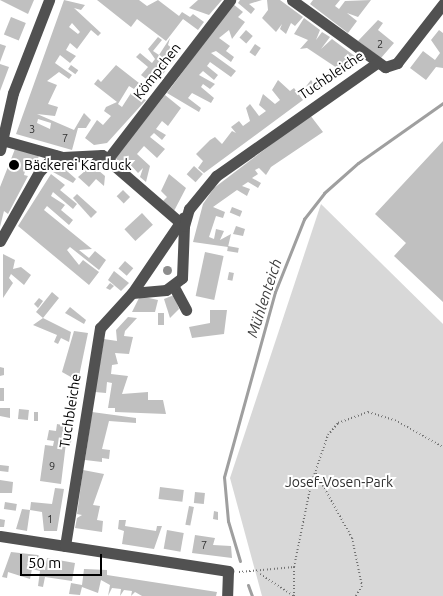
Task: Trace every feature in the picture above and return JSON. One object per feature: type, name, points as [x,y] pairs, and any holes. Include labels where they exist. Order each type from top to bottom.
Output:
[{"type":"street","points":[[50,0],[13,93],[1,146],[55,155],[97,154],[107,160],[182,224]]},
{"type":"street","name":"Kömpchen","points":[[107,160],[230,0]]},
{"type":"street","points":[[292,0],[385,67],[397,63],[443,4]]},
{"type":"street","name":"Tuchbleiche","points":[[65,546],[97,333],[132,292],[182,224],[189,209],[228,167],[377,62]]},
{"type":"street","points":[[0,241],[40,172],[55,155]]},
{"type":"street","name":"Tuchbleiche","points":[[174,287],[184,274],[182,224]]},
{"type":"street","points":[[132,292],[174,287],[186,310]]},
{"type":"street","points":[[0,536],[228,571],[227,596]]},
{"type":"path","points":[[294,596],[294,568],[315,472],[328,435],[338,423],[368,412],[395,420],[443,447]]},
{"type":"path","points":[[315,472],[352,538],[362,586],[356,596]]},
{"type":"path","points":[[228,571],[259,573],[294,568]]},
{"type":"path","points":[[259,573],[294,596]]},
{"type":"green space","name":"Josef-Vosen-Park","points":[[321,204],[443,324],[443,596],[262,596],[230,478]]},
{"type":"building","points":[[0,0],[34,0],[28,14]]},
{"type":"building","points":[[64,0],[85,5],[81,10],[74,8],[101,33],[98,36],[91,30],[77,49],[70,43],[66,50],[76,56],[70,63],[60,55],[55,63],[72,75],[69,79],[59,72],[47,81],[57,85],[48,104],[58,107],[55,116],[37,114],[74,130],[84,113],[91,120],[86,128],[78,128],[72,150],[16,134]],"holes":[[[72,23],[80,32],[78,34],[69,27]],[[38,119],[51,123],[50,129],[37,123]]]},
{"type":"building","points":[[97,0],[139,0],[147,6],[158,0],[179,16],[182,12],[190,17],[193,14],[204,22],[198,30],[183,19],[166,41],[137,19],[131,27]]},
{"type":"building","points":[[198,0],[222,0],[209,15],[189,8]]},
{"type":"building","points":[[240,0],[262,0],[249,4],[255,9],[251,14],[238,3]]},
{"type":"building","points":[[267,0],[280,0],[303,17],[295,26],[291,23],[286,34],[280,29],[282,24],[276,32],[262,18],[268,10]]},
{"type":"building","points":[[313,0],[340,0],[335,6],[339,9],[345,1],[371,0],[358,17],[347,13],[357,21],[348,33],[310,4]]},
{"type":"building","points":[[233,4],[243,12],[238,17],[245,22],[232,39],[229,30],[219,38],[230,46],[226,51],[234,57],[231,62],[216,51],[211,53],[236,71],[231,77],[210,62],[207,66],[218,75],[214,80],[203,71],[199,75],[215,84],[210,89],[203,84],[201,87],[214,98],[211,103],[192,93],[188,98],[201,108],[199,112],[167,93]]},
{"type":"building","points":[[11,17],[26,23],[19,41],[4,35]]},
{"type":"building","points":[[304,18],[320,30],[316,40],[322,32],[330,37],[321,49],[332,39],[356,57],[343,72],[307,48],[300,49],[308,40],[294,34]]},
{"type":"building","points":[[378,20],[383,23],[378,30],[394,43],[381,58],[358,41]]},
{"type":"building","points":[[246,30],[253,36],[246,43],[239,38]]},
{"type":"building","points":[[439,30],[443,33],[443,68],[436,67],[426,80],[410,68],[423,51],[435,60],[440,53],[431,40]]},
{"type":"building","points":[[158,37],[162,40],[153,51],[159,55],[170,38],[168,45],[179,54],[154,85],[141,75],[148,67],[136,57],[140,53],[152,63],[155,59],[148,49]]},
{"type":"building","points":[[0,44],[6,46],[0,62]]},
{"type":"building","points":[[255,44],[261,48],[255,56],[249,52]]},
{"type":"building","points":[[0,64],[9,67],[0,91]]},
{"type":"building","points":[[71,65],[78,70],[75,74],[68,69]]},
{"type":"building","points":[[116,65],[139,83],[134,89],[129,86],[118,104],[122,107],[131,93],[146,100],[107,143],[94,145],[85,138],[97,120],[103,125],[111,116],[104,111],[106,107],[117,102],[94,84],[98,79],[101,82]]},
{"type":"building","points":[[329,72],[334,79],[305,98],[300,94],[311,80],[314,84]]},
{"type":"building","points":[[278,80],[290,91],[294,88],[303,100],[204,173],[198,168],[203,161],[196,154],[210,140],[215,137],[222,144],[232,131],[236,133],[231,127],[239,121],[243,126],[250,121],[246,108],[250,104],[259,116],[266,111],[259,105],[263,94],[275,104],[280,100],[272,90]]},
{"type":"building","points":[[165,95],[181,108],[168,126],[162,121],[156,129],[166,135],[162,140],[154,133],[150,137],[165,149],[157,158],[144,146],[137,154],[150,166],[146,182],[140,177],[143,168],[138,173],[128,162],[125,166],[115,158]]},
{"type":"building","points":[[310,115],[323,132],[271,167],[266,175],[259,168],[255,170],[258,174],[252,178],[261,183],[258,188],[248,182],[242,186],[250,189],[247,196],[237,190],[213,207],[225,212],[223,218],[216,216],[209,237],[214,239],[216,229],[224,231],[220,240],[231,234],[228,247],[193,242],[203,204],[214,188]]},
{"type":"building","points":[[443,141],[443,302],[394,256],[406,243],[375,214]]},
{"type":"building","points":[[15,149],[39,155],[37,163],[28,160],[24,175],[28,176],[8,214],[4,211],[0,227],[0,187]]},
{"type":"building","points":[[59,164],[76,179],[73,183],[53,172]]},
{"type":"building","points":[[92,165],[105,176],[104,186],[96,179],[89,187],[78,177]]},
{"type":"building","points":[[194,166],[203,174],[196,182],[187,174]]},
{"type":"building","points":[[51,174],[65,185],[60,190],[77,204],[73,209],[53,192],[51,196],[65,205],[61,210],[73,220],[69,225],[47,206],[44,210],[92,249],[79,250],[89,258],[95,251],[106,260],[99,270],[70,247],[67,250],[79,265],[83,260],[99,272],[89,285],[18,226]]},
{"type":"building","points":[[169,174],[186,188],[174,211],[163,201],[167,197],[161,191]]},
{"type":"building","points":[[123,190],[130,197],[124,203],[117,196]]},
{"type":"building","points":[[77,194],[97,212],[91,218],[73,198]]},
{"type":"building","points":[[232,207],[242,211],[240,217],[230,213]]},
{"type":"building","points":[[142,213],[153,225],[135,241],[124,229]]},
{"type":"building","points":[[236,226],[245,229],[243,236],[233,234]]},
{"type":"building","points":[[228,246],[239,248],[238,253],[227,251]]},
{"type":"building","points":[[205,252],[224,256],[214,300],[196,296]]},
{"type":"building","points":[[3,254],[15,260],[13,269],[21,267],[31,275],[24,285],[11,274],[9,278],[13,283],[3,298]]},
{"type":"building","points":[[125,261],[133,268],[127,276],[118,269]]},
{"type":"building","points":[[114,271],[129,283],[121,291],[108,280]]},
{"type":"building","points":[[229,272],[234,273],[232,281],[227,280]]},
{"type":"building","points":[[110,283],[114,286],[110,290],[106,288]]},
{"type":"building","points":[[52,292],[59,298],[43,318],[36,312]]},
{"type":"building","points":[[174,295],[179,309],[170,318],[164,299]]},
{"type":"building","points":[[140,296],[158,300],[155,312],[132,312]]},
{"type":"building","points":[[39,298],[43,301],[38,308],[34,304]]},
{"type":"building","points":[[70,307],[86,320],[84,324],[65,313]]},
{"type":"building","points":[[210,310],[227,310],[224,334],[192,338],[189,327],[210,323]]},
{"type":"building","points":[[158,313],[164,313],[164,325],[158,325]]},
{"type":"building","points":[[128,317],[137,318],[125,331],[124,336],[133,337],[129,354],[115,353],[118,364],[112,365],[111,374],[128,376],[122,394],[148,392],[148,400],[163,400],[166,414],[115,412],[115,408],[108,408],[112,383],[107,382],[106,393],[95,392],[104,339],[117,341],[116,330]]},
{"type":"building","points":[[43,318],[71,332],[69,342],[61,338],[58,344],[54,342],[57,335],[33,325]]},
{"type":"building","points":[[74,331],[88,333],[78,381],[62,372]]},
{"type":"building","points":[[0,367],[4,368],[4,375],[0,376]]},
{"type":"building","points":[[0,388],[4,388],[4,401],[0,401]]},
{"type":"building","points":[[0,408],[10,408],[10,418],[0,416]]},
{"type":"building","points":[[19,409],[29,410],[28,420],[18,419]]},
{"type":"building","points":[[34,412],[38,412],[38,421],[34,421]]},
{"type":"building","points":[[92,412],[136,418],[136,423],[109,421],[102,449],[110,450],[109,459],[102,458],[102,462],[85,460]]},
{"type":"building","points":[[57,424],[67,426],[67,432],[72,433],[71,443],[66,443],[61,484],[40,481],[45,445],[53,446],[54,441],[47,440],[49,430],[56,431]]},
{"type":"building","points":[[0,465],[9,466],[8,472],[0,471]]},
{"type":"building","points":[[83,470],[104,474],[93,505],[100,506],[97,520],[103,521],[102,532],[75,528],[77,518],[82,515],[77,514]]},
{"type":"building","points":[[0,480],[13,482],[12,493],[0,493]]},
{"type":"building","points":[[160,487],[184,490],[182,502],[159,499]]},
{"type":"building","points":[[55,488],[64,489],[57,531],[44,531],[42,512],[30,510],[31,502],[52,504]]},
{"type":"building","points":[[195,492],[205,493],[204,504],[194,503]]},
{"type":"building","points":[[5,502],[17,504],[16,511],[4,509]]},
{"type":"building","points":[[189,506],[194,507],[190,526],[185,525]]},
{"type":"building","points":[[22,509],[30,510],[27,531],[16,529]]},
{"type":"building","points":[[214,511],[218,512],[218,520],[213,519]]},
{"type":"building","points":[[0,519],[5,520],[4,527],[0,527]]},
{"type":"building","points":[[119,520],[126,520],[125,526],[156,531],[157,526],[162,526],[154,549],[122,544],[124,531],[118,529]]},
{"type":"building","points":[[167,530],[184,533],[180,552],[164,549]]},
{"type":"building","points":[[195,535],[215,538],[213,545],[231,546],[232,558],[192,553]]},
{"type":"building","points":[[11,552],[38,555],[42,559],[41,569],[45,570],[47,558],[75,563],[72,581],[45,577],[43,587],[38,586],[40,571],[32,569],[30,579],[8,572],[7,578],[2,577]]},
{"type":"building","points":[[84,569],[107,570],[107,575],[217,592],[216,596],[142,596],[135,592],[131,596],[132,591],[124,590],[120,596],[121,589],[112,588],[108,596],[110,585],[101,580],[98,593],[82,587],[80,595],[69,594],[71,583],[82,585]]},
{"type":"waterway","name":"Mühlenteich","points":[[240,561],[228,521],[224,477],[275,292],[304,219],[324,193],[358,163],[443,103]]},
{"type":"waterway","name":"Mühlenteich","points":[[248,585],[252,596]]},
{"type":"place","name":"Bäckerei Karduck","points":[[14,165]]}]
